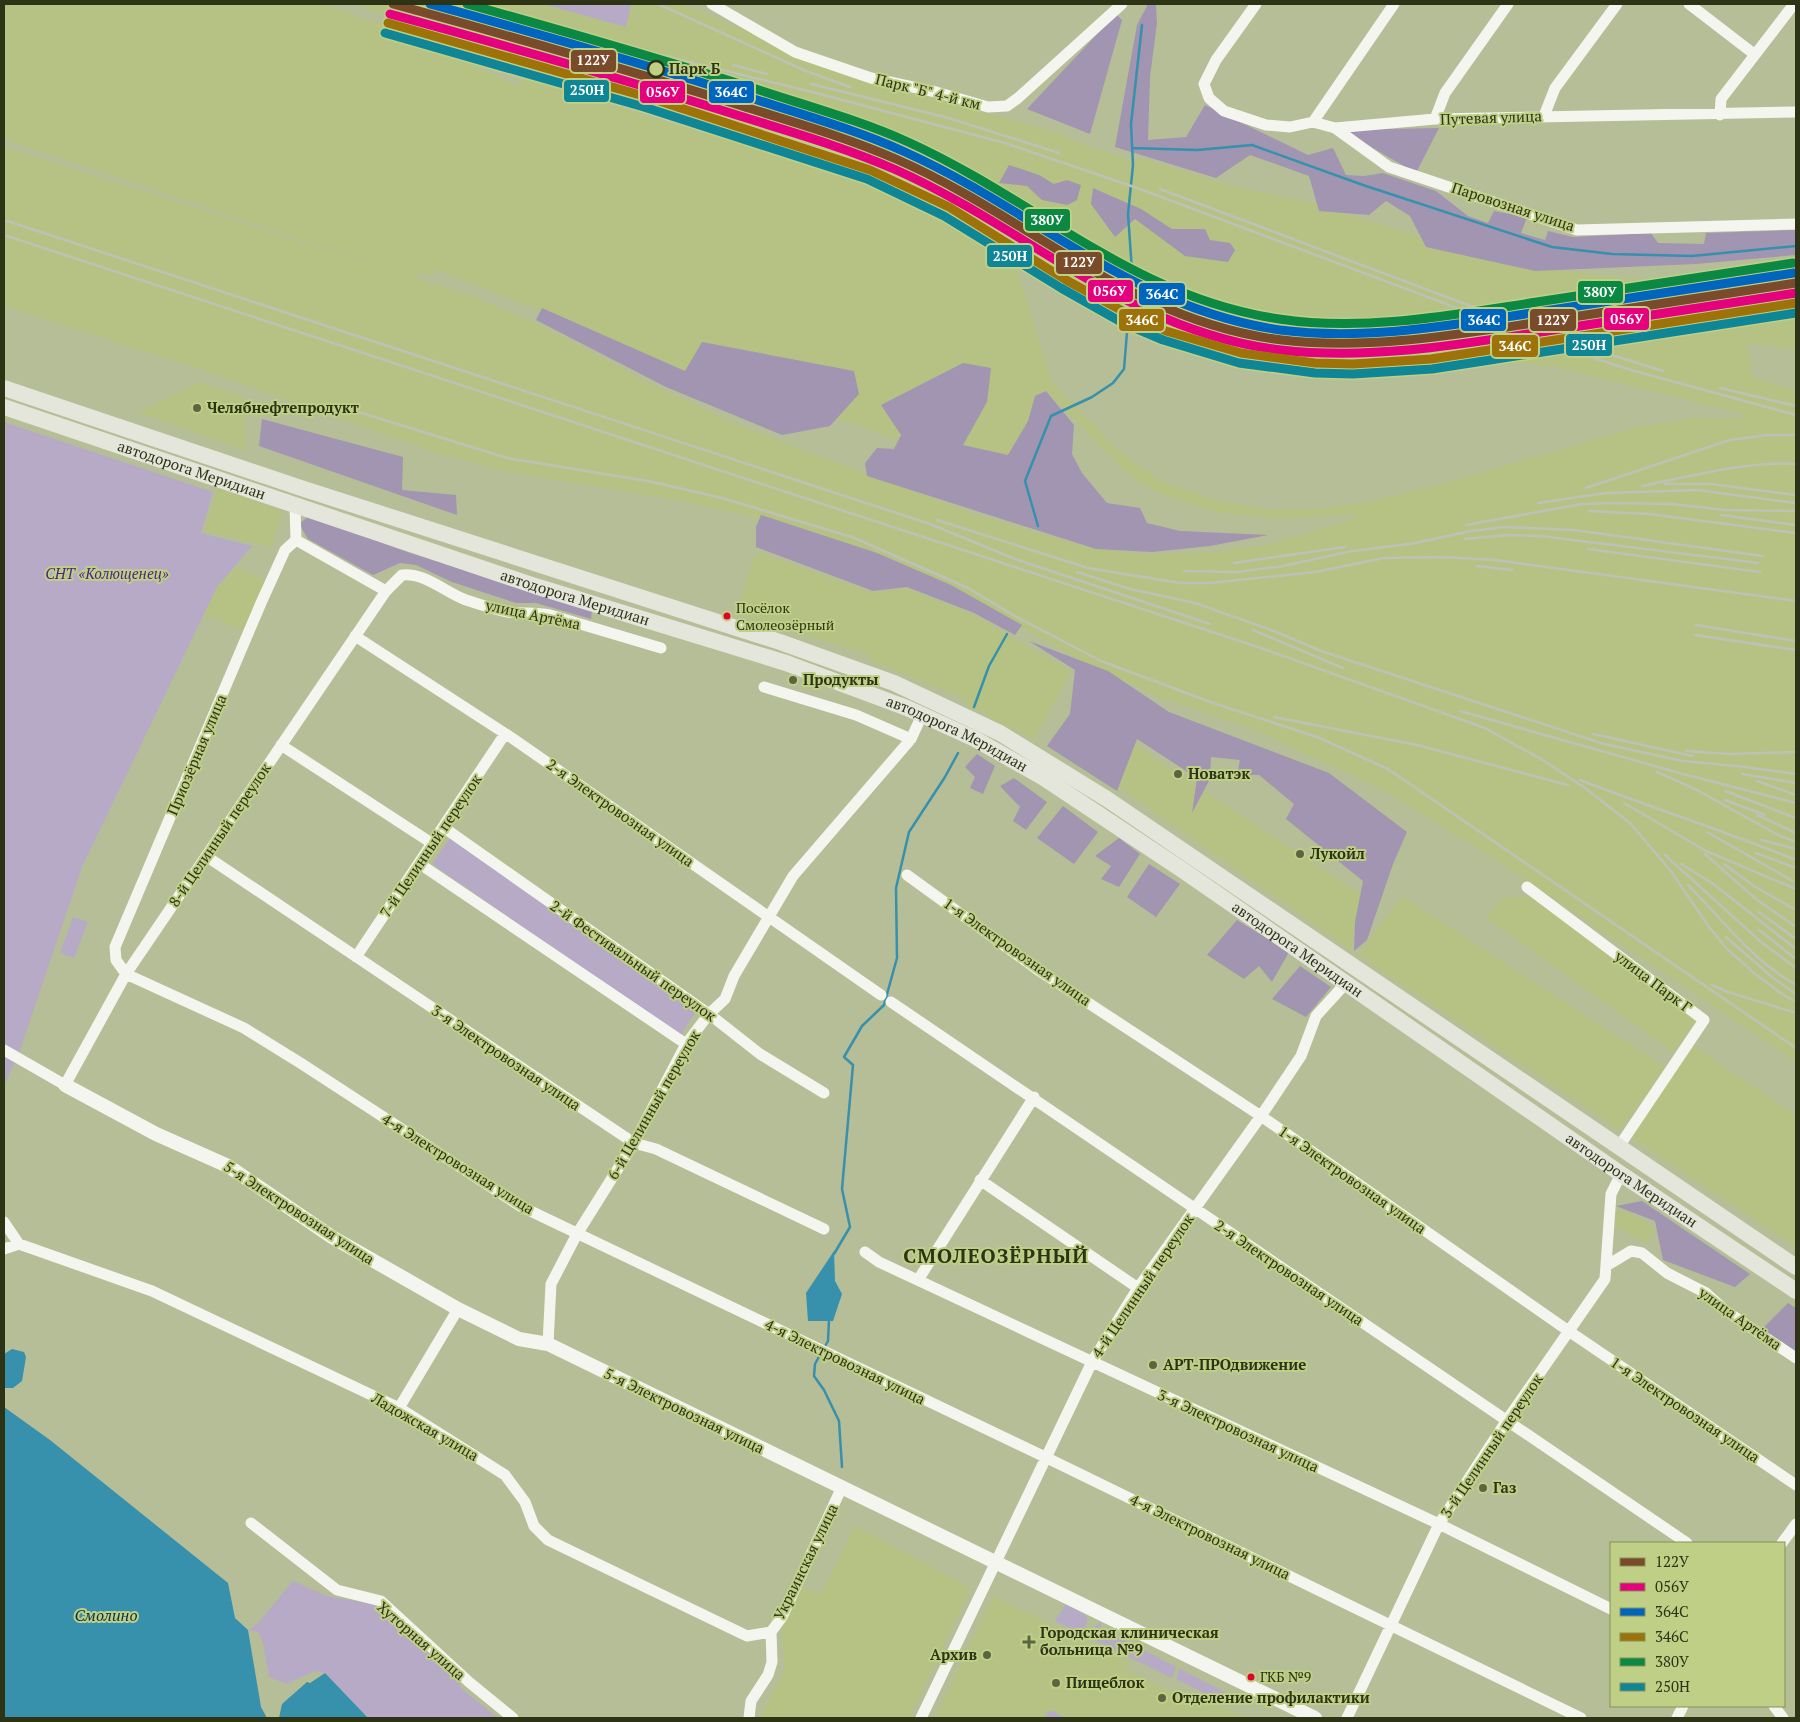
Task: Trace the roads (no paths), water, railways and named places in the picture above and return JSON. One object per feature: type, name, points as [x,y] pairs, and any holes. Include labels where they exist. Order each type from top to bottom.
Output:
[{"type":"main road","name":"автодорога Меридиан","points":[[4,388],[301,488],[780,642],[894,682],[929,698],[1000,733],[1107,800],[1796,1267]]},
{"type":"main road","name":"автодорога Меридиан","points":[[4,406],[535,586],[786,663],[922,714],[975,739],[1044,778],[1227,899],[1621,1174],[1796,1290]]},
{"type":"main road","points":[[295,505],[301,488]]},
{"type":"main road","points":[[922,714],[929,698]]},
{"type":"street","name":"Парк \"Б\" 4-й км","points":[[712,4],[795,52],[871,78],[936,92],[988,107],[1008,106],[1122,4]]},
{"type":"street","name":"Путевая улица","points":[[1256,4],[1216,60],[1204,84],[1209,98],[1224,111],[1266,125],[1290,127],[1313,122],[1335,128],[1435,119],[1720,115],[1796,112]]},
{"type":"street","points":[[1313,122],[1394,4]]},
{"type":"street","points":[[1435,119],[1445,93],[1508,4]]},
{"type":"street","points":[[1544,116],[1555,88],[1617,4]]},
{"type":"street","points":[[1689,4],[1754,54]]},
{"type":"street","points":[[1720,115],[1721,99],[1794,4]]},
{"type":"street","name":"Паровозная улица","points":[[1335,128],[1389,167],[1577,230],[1796,224]]},
{"type":"street","points":[[295,505],[296,540],[386,591]]},
{"type":"street","name":"Приозёрная улица","points":[[126,974],[116,960],[115,947],[285,550],[296,540]]},
{"type":"street","name":"улица Артёма","points":[[386,591],[402,575],[420,575],[426,581],[466,600],[508,612],[534,612],[550,615],[661,648]]},
{"type":"street","name":"8-й Целинный переулок","points":[[65,1085],[126,974],[386,591]]},
{"type":"street","name":"2-я Электровозная улица","points":[[356,636],[505,734],[881,995]]},
{"type":"street","points":[[764,687],[856,715],[911,739]]},
{"type":"street","name":"6-й Целинный переулок","points":[[548,1344],[551,1284],[577,1234],[634,1143],[686,1044],[709,1014],[725,999],[734,976],[793,876],[911,739],[922,714]]},
{"type":"street","name":"7-й Целинный переулок","points":[[356,958],[505,734]]},
{"type":"street","points":[[281,745],[433,844]]},
{"type":"street","name":"2-й Фестивальный переулок","points":[[443,827],[709,1014],[760,1054],[824,1093]]},
{"type":"street","name":"3-я Электровозная улица","points":[[206,856],[634,1143],[656,1149],[824,1229]]},
{"type":"street","points":[[420,864],[686,1044]]},
{"type":"street","name":"1-я Электровозная улица","points":[[908,875],[1041,972],[1261,1116],[1570,1332],[1796,1485]]},
{"type":"street","name":"улица Парк Г","points":[[1527,887],[1704,1020],[1618,1148]]},
{"type":"street","name":"4-я Электровозная улица","points":[[126,974],[244,1028],[520,1206],[1045,1457],[1581,1718]]},
{"type":"street","name":"4-й Целинный переулок","points":[[921,1718],[995,1563],[1002,1553],[1045,1457],[1092,1362],[1138,1288],[1195,1210],[1301,1056],[1316,1016],[1346,983]]},
{"type":"street","name":"2-я Электровозная улица","points":[[891,1002],[1034,1097],[1195,1210],[1686,1542]]},
{"type":"street","points":[[4,1050],[65,1085]]},
{"type":"street","name":"5-я Электровозная улица","points":[[65,1085],[156,1134],[228,1166],[332,1237],[458,1309],[519,1339],[548,1344],[841,1489],[1315,1718]]},
{"type":"street","points":[[918,1280],[1034,1097]]},
{"type":"street","name":"3-й Целинный переулок","points":[[1347,1718],[1439,1524],[1507,1420],[1570,1332],[1605,1279],[1611,1194],[1621,1174]]},
{"type":"street","points":[[980,1180],[1138,1288]]},
{"type":"street","points":[[4,1222],[19,1244],[4,1249]]},
{"type":"street","name":"Ладожская улица","points":[[19,1244],[152,1291],[399,1408],[505,1475],[525,1502],[534,1526],[548,1540],[747,1636],[771,1632]]},
{"type":"street","name":"улица Артёма","points":[[1606,1266],[1631,1251],[1642,1253],[1667,1273],[1706,1293],[1726,1312],[1796,1358]]},
{"type":"street","name":"3-я Электровозная улица","points":[[865,1252],[879,1262],[1439,1524],[1610,1609]]},
{"type":"street","points":[[399,1408],[458,1309]]},
{"type":"street","name":"Украинская улица","points":[[749,1718],[751,1700],[768,1675],[772,1662],[771,1632],[782,1617],[841,1489]]},
{"type":"street","name":"Хуторная улица","points":[[251,1523],[336,1590],[381,1601],[471,1684],[513,1718]]},
{"type":"street","points":[[1783,1542],[1796,1524]]},
{"type":"street","points":[[1775,1707],[1783,1718]]},
{"type":"water","points":[[834,1251],[835,1281],[842,1294],[833,1321],[808,1321],[806,1293]]},
{"type":"water","points":[[12,1349],[24,1352],[26,1357],[22,1381],[13,1388],[4,1388],[4,1354]]},
{"type":"water","name":"Смолино","points":[[4,1407],[50,1440],[228,1583],[235,1618],[248,1630],[261,1707],[267,1718],[4,1718]]},
{"type":"water","points":[[325,1673],[368,1718],[279,1718],[282,1704],[307,1682],[310,1683]]},
{"type":"waterway","points":[[1038,526],[1025,481],[1051,416],[1092,397],[1113,383],[1124,369],[1132,271],[1128,214],[1133,165],[1131,124],[1142,25]]},
{"type":"waterway","points":[[1132,148],[1197,150],[1252,145],[1363,185],[1552,247],[1612,254],[1692,256],[1796,246]]},
{"type":"waterway","points":[[974,707],[989,666],[1007,634]]},
{"type":"waterway","points":[[834,1254],[850,1227],[842,1189],[853,1065],[844,1057],[862,1026],[884,1005],[897,958],[896,888],[909,832],[945,777],[958,753]]},
{"type":"waterway","points":[[824,1348],[828,1341],[829,1320]]},
{"type":"waterway","points":[[821,1353],[815,1364],[814,1376],[824,1390],[839,1421],[842,1467]]},
{"type":"railway","points":[[658,4],[806,71],[850,87]]},
{"type":"railway","points":[[475,9],[812,92],[1005,143],[1140,189],[1566,349],[1631,370],[1796,415]]},
{"type":"railway","points":[[733,65],[767,74]]},
{"type":"railway","points":[[811,84],[945,117],[1059,153]]},
{"type":"railway","points":[[1160,189],[1513,322]]},
{"type":"railway","points":[[4,220],[930,524],[1015,559],[1210,624]]},
{"type":"railway","points":[[4,235],[1258,647],[1485,728],[1541,759],[1585,788],[1630,823],[1670,870],[1726,948],[1754,973],[1796,1002]]},
{"type":"railway","points":[[1541,333],[1663,371]]},
{"type":"railway","points":[[1720,388],[1796,406]]},
{"type":"railway","points":[[336,405],[507,458],[648,481],[722,498],[852,537],[968,588],[1013,615],[1101,661],[1213,703],[1317,737],[1388,769],[1796,1048]]},
{"type":"railway","points":[[1586,488],[1730,440],[1767,435],[1796,435]]},
{"type":"railway","points":[[1642,486],[1738,467],[1796,464]]},
{"type":"railway","points":[[1665,484],[1711,484],[1796,495]]},
{"type":"railway","points":[[1538,503],[1606,493],[1697,490],[1796,503]]},
{"type":"railway","points":[[1466,525],[1582,504],[1671,504],[1725,510],[1796,511]]},
{"type":"railway","points":[[1589,511],[1649,514],[1796,533]]},
{"type":"railway","points":[[1721,515],[1796,525]]},
{"type":"railway","points":[[937,520],[1088,568],[1180,583],[1210,583],[1315,572],[1384,558],[1440,557],[1495,560],[1796,601]]},
{"type":"railway","points":[[1184,571],[1238,572],[1283,566],[1352,551],[1410,544],[1471,531],[1504,527],[1574,530],[1763,556]]},
{"type":"railway","points":[[1465,539],[1507,535],[1541,536],[1758,563]]},
{"type":"railway","points":[[1234,563],[1345,547]]},
{"type":"railway","points":[[1588,549],[1760,572]]},
{"type":"railway","points":[[1477,566],[1512,570]]},
{"type":"railway","points":[[1077,572],[1130,589],[1195,603],[1274,631],[1321,651],[1604,744],[1683,761],[1736,766]]},
{"type":"railway","points":[[1696,625],[1796,641]]},
{"type":"railway","points":[[1253,630],[1343,668]]},
{"type":"railway","points":[[1695,635],[1796,650]]},
{"type":"railway","points":[[1460,711],[1683,774],[1796,803]]},
{"type":"railway","points":[[1274,717],[1417,745],[1568,785]]},
{"type":"railway","points":[[1593,734],[1693,756]]},
{"type":"railway","points":[[1686,751],[1728,754],[1796,752]]},
{"type":"railway","points":[[1729,765],[1796,774]]},
{"type":"railway","points":[[1657,772],[1697,790],[1778,835],[1796,842]]},
{"type":"railway","points":[[1742,774],[1796,783]]},
{"type":"railway","points":[[1580,780],[1796,860]]},
{"type":"railway","points":[[1757,781],[1796,795]]},
{"type":"railway","points":[[1725,791],[1796,818]]},
{"type":"railway","points":[[1725,800],[1765,815]]},
{"type":"railway","points":[[1624,803],[1706,851],[1796,889]]},
{"type":"railway","points":[[1757,815],[1796,833]]},
{"type":"railway","points":[[1707,832],[1793,881]]},
{"type":"railway","points":[[1761,840],[1796,849]]},
{"type":"railway","points":[[1756,853],[1796,868]]},
{"type":"railway","points":[[1705,854],[1756,899],[1796,927]]},
{"type":"railway","points":[[1665,855],[1761,942],[1796,968]]},
{"type":"railway","points":[[1681,864],[1712,883],[1796,949]]},
{"type":"railway","points":[[1724,864],[1754,886],[1796,910]]},
{"type":"railway","points":[[1688,885],[1752,952],[1780,975],[1796,985]]},
{"type":"railway","points":[[1759,912],[1796,939]]},
{"type":"railway","points":[[1759,930],[1796,959]]},
{"type":"railway","points":[[1726,937],[1772,977],[1796,994]]},
{"type":"railway","points":[[1712,985],[1728,992],[1796,1013]]},
{"type":"place","name":"Парк Б","points":[[656,69]]},
{"type":"place","name":"Челябнефтепродукт","points":[[197,408]]},
{"type":"place","name":"Посёлок Смолеозёрный","points":[[727,616]]},
{"type":"place","name":"Продукты","points":[[793,680]]},
{"type":"place","name":"Новатэк","points":[[1178,774]]},
{"type":"place","name":"Лукойл","points":[[1300,854]]},
{"type":"place","name":"АРТ-ПРОдвижение","points":[[1153,1365]]},
{"type":"place","name":"Газ","points":[[1483,1488]]},
{"type":"place","name":"Городская клиническая больница №9","points":[[1029,1642]]},
{"type":"place","name":"Архив","points":[[987,1655]]},
{"type":"place","name":"ГКБ №9","points":[[1251,1677]]},
{"type":"place","name":"Пищеблок","points":[[1056,1683]]},
{"type":"place","name":"Отделение профилактики","points":[[1162,1698]]},
{"type":"district","name":"СМОЛЕОЗЁРНЫЙ","points":[[996,1256]]},
{"type":"park label","name":"СНТ «Колющенец»","points":[[107,574]]}]
